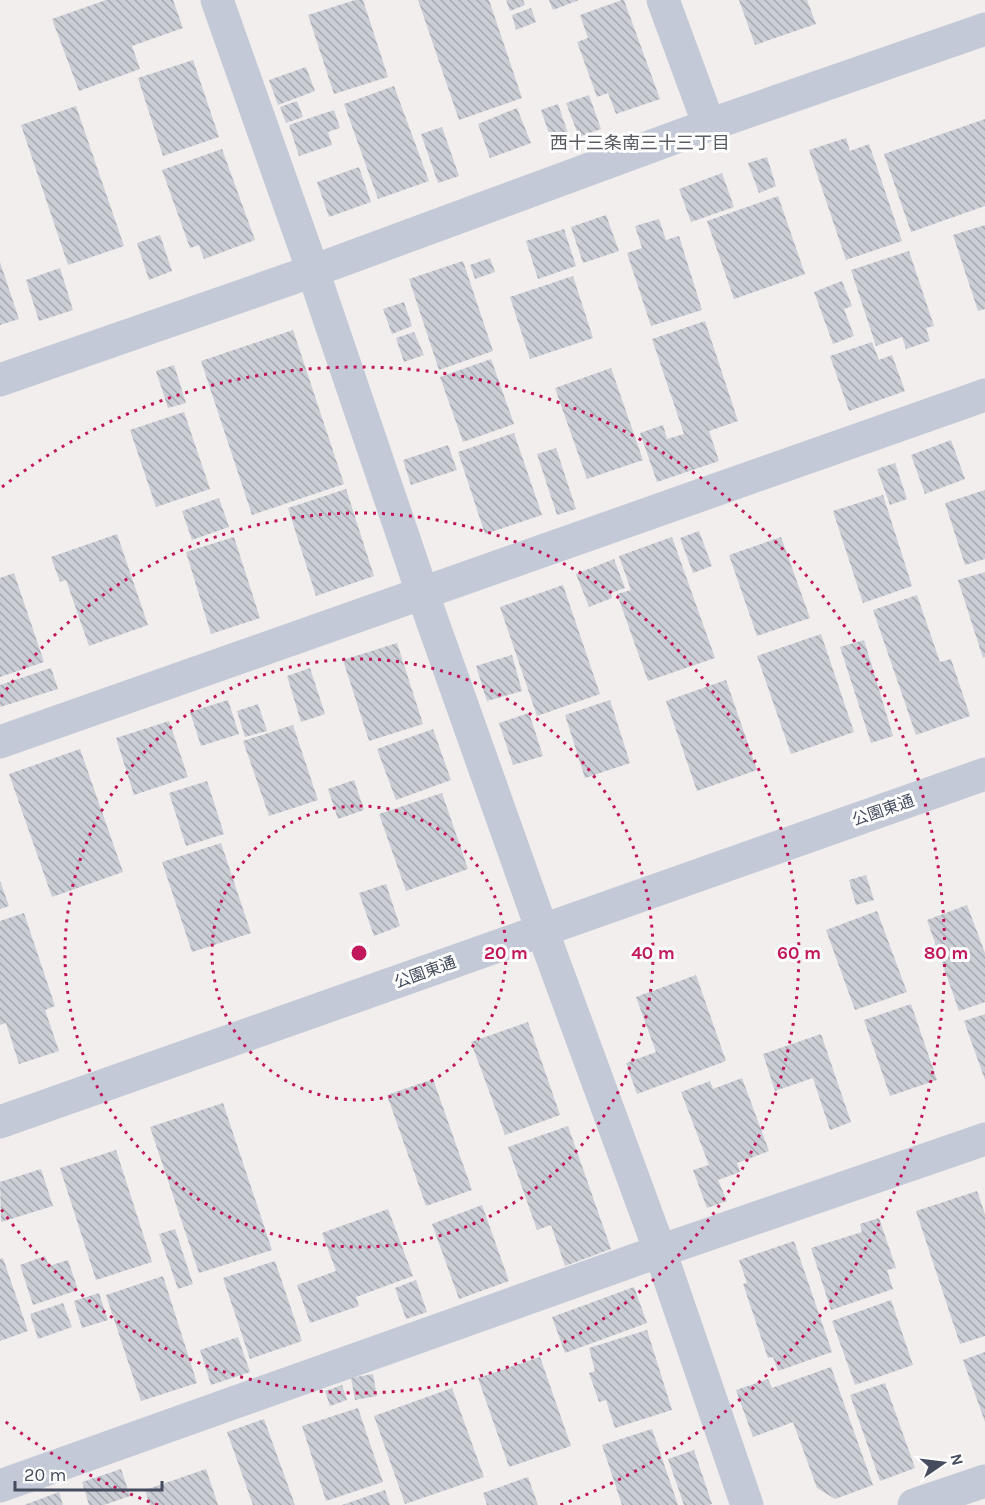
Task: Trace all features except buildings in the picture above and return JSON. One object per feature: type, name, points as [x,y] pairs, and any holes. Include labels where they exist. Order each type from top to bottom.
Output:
[{"type":"street","points":[[217,0],[313,271],[422,592],[542,930],[660,1251],[747,1505]]},
{"type":"street","points":[[663,0],[709,124]]},
{"type":"street","points":[[0,380],[313,271],[709,124],[985,29]]},
{"type":"street","points":[[0,742],[985,394]]},
{"type":"street","name":"公園東通","points":[[0,1122],[985,774]]},
{"type":"street","points":[[0,1486],[660,1251],[985,1139]]},
{"type":"street","points":[[914,1505],[985,1481]]},
{"type":"district","name":"西十三条南三十三丁目","points":[[640,143]]}]
